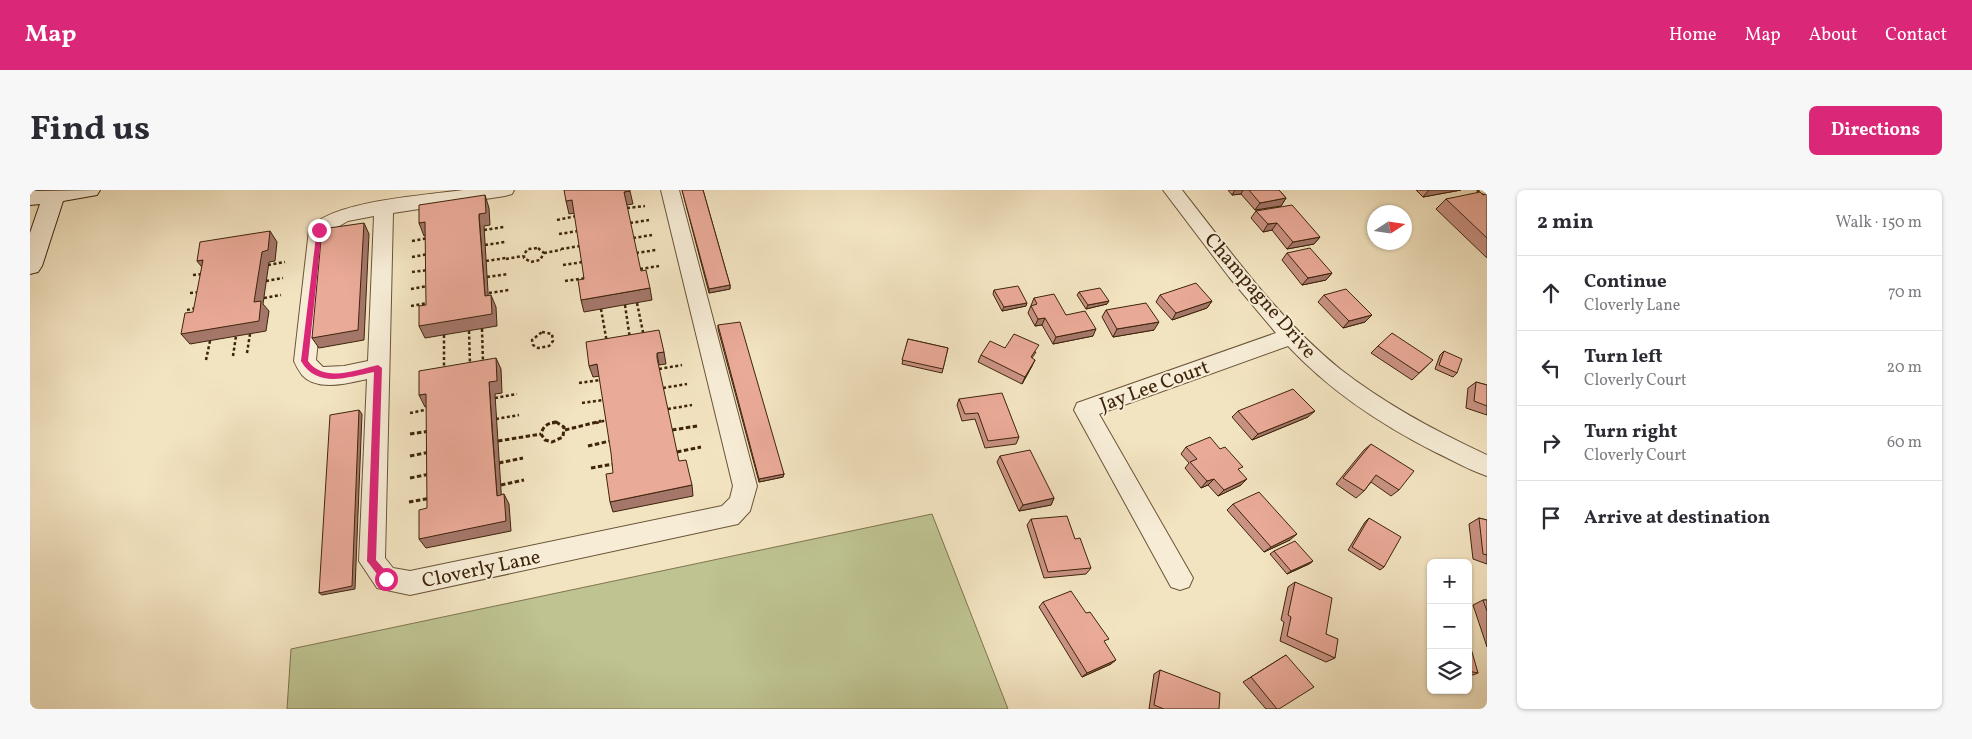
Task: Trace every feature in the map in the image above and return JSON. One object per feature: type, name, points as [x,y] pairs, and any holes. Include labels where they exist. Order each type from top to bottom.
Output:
[{"type":"main road","points":[[30,198],[56,192],[89,190]]},
{"type":"main road","points":[[30,266],[56,192]]},
{"type":"street","points":[[378,368],[343,375],[326,376],[312,371],[305,361],[319,230],[328,221],[347,214],[505,190]]},
{"type":"street","name":"Cloverly Lane","points":[[384,208],[372,561],[386,579],[410,583],[729,516],[741,503],[745,486],[670,190]]},
{"type":"street","name":"Champagne Drive","points":[[1172,190],[1260,301],[1319,362],[1356,394],[1405,426],[1487,466]]},
{"type":"street","name":"Jay Lee Court","points":[[1180,578],[1085,410],[1292,336]]},
{"type":"path","points":[[1477,190],[1487,199]]},
{"type":"path","points":[[627,208],[645,206]]},
{"type":"path","points":[[557,220],[576,216]]},
{"type":"path","points":[[630,223],[649,220]]},
{"type":"path","points":[[484,230],[504,227]]},
{"type":"path","points":[[559,234],[578,231]]},
{"type":"path","points":[[633,238],[652,235]]},
{"type":"path","points":[[412,241],[431,238]]},
{"type":"path","points":[[486,245],[505,242]]},
{"type":"path","points":[[544,253],[580,246]]},
{"type":"path","points":[[523,256],[526,251],[535,248],[541,249],[544,253]]},
{"type":"path","points":[[636,253],[656,250]]},
{"type":"path","points":[[523,256],[526,260],[534,262],[540,260],[544,253]]},
{"type":"path","points":[[412,257],[431,254]]},
{"type":"path","points":[[486,261],[523,256]]},
{"type":"path","points":[[268,265],[285,262]]},
{"type":"path","points":[[563,265],[583,262]]},
{"type":"path","points":[[640,269],[659,266]]},
{"type":"path","points":[[412,272],[431,269]]},
{"type":"path","points":[[193,275],[211,273]]},
{"type":"path","points":[[488,277],[508,274]]},
{"type":"path","points":[[266,281],[283,278]]},
{"type":"path","points":[[565,281],[586,278]]},
{"type":"path","points":[[411,289],[431,286]]},
{"type":"path","points":[[190,293],[208,290]]},
{"type":"path","points":[[488,293],[509,290]]},
{"type":"path","points":[[264,298],[280,295]]},
{"type":"path","points":[[411,306],[432,302]]},
{"type":"path","points":[[637,303],[646,344]]},
{"type":"path","points":[[625,305],[632,347]]},
{"type":"path","points":[[186,310],[204,307]]},
{"type":"path","points":[[601,309],[609,351]]},
{"type":"path","points":[[482,329],[483,365]]},
{"type":"path","points":[[469,331],[470,367]]},
{"type":"path","points":[[542,332],[552,334],[554,341],[549,346],[535,347],[532,342],[533,337],[542,332]]},
{"type":"path","points":[[247,353],[250,334]]},
{"type":"path","points":[[444,335],[444,372]]},
{"type":"path","points":[[233,356],[236,336]]},
{"type":"path","points":[[206,360],[210,340]]},
{"type":"path","points":[[659,369],[682,366]]},
{"type":"path","points":[[579,383],[600,380]]},
{"type":"path","points":[[663,388],[687,384]]},
{"type":"path","points":[[495,398],[517,394]]},
{"type":"path","points":[[582,404],[603,400]]},
{"type":"path","points":[[668,409],[692,405]]},
{"type":"path","points":[[410,413],[433,409]]},
{"type":"path","points":[[496,419],[519,415]]},
{"type":"path","points":[[565,430],[606,420]]},
{"type":"path","points":[[552,423],[562,425],[565,430],[563,437],[552,442],[545,440],[541,434],[545,426],[552,423]]},
{"type":"path","points":[[672,430],[696,426]]},
{"type":"path","points":[[410,434],[433,430]]},
{"type":"path","points":[[498,441],[541,434]]},
{"type":"path","points":[[588,446],[610,442]]},
{"type":"path","points":[[677,452],[702,448]]},
{"type":"path","points":[[410,456],[433,452]]},
{"type":"path","points":[[499,463],[523,458]]},
{"type":"path","points":[[591,468],[614,464]]},
{"type":"path","points":[[410,478],[434,474]]},
{"type":"path","points":[[501,485],[524,480]]},
{"type":"path","points":[[410,502],[434,497]]},
{"type":"green space","points":[[932,514],[1008,709],[287,709],[291,649]]},
{"type":"building","points":[[564,190],[630,190],[624,192],[641,271],[646,270],[650,288],[581,300],[578,280],[584,279],[572,200],[566,201]]},
{"type":"building","points":[[682,190],[703,190],[730,285],[709,289]]},
{"type":"building","points":[[1249,190],[1279,190],[1286,198],[1260,203]]},
{"type":"building","points":[[1480,192],[1483,195],[1487,194],[1487,238],[1446,199]]},
{"type":"building","points":[[485,195],[486,213],[479,214],[479,218],[485,296],[491,295],[492,314],[419,326],[419,306],[426,305],[425,222],[419,223],[419,205]]},
{"type":"building","points":[[1292,205],[1320,237],[1293,242],[1277,223],[1268,224],[1256,211]]},
{"type":"building","points":[[364,223],[358,330],[312,338],[322,229]]},
{"type":"building","points":[[270,231],[268,250],[262,252],[254,302],[261,301],[259,321],[181,334],[185,313],[193,312],[203,260],[197,261],[200,242]]},
{"type":"building","points":[[1310,248],[1332,273],[1308,278],[1287,253]]},
{"type":"building","points":[[1196,283],[1212,301],[1176,313],[1160,295]]},
{"type":"building","points":[[1018,286],[1027,303],[1004,307],[994,290]]},
{"type":"building","points":[[1100,288],[1109,301],[1088,305],[1079,292]]},
{"type":"building","points":[[1346,289],[1372,315],[1349,321],[1324,295]]},
{"type":"building","points":[[1054,294],[1066,315],[1085,311],[1096,329],[1056,337],[1045,318],[1038,319],[1031,306],[1037,304],[1034,298]]},
{"type":"building","points":[[1146,303],[1159,322],[1117,329],[1106,310]]},
{"type":"building","points":[[740,322],[784,474],[759,479],[718,325]]},
{"type":"building","points":[[659,330],[664,352],[657,353],[657,358],[679,461],[686,460],[692,485],[610,502],[606,474],[613,473],[611,453],[597,364],[589,366],[586,342]]},
{"type":"building","points":[[1392,333],[1433,360],[1419,373],[1378,346]]},
{"type":"building","points":[[1014,334],[1039,345],[1031,357],[1035,360],[1025,377],[981,355],[990,341],[1005,348]]},
{"type":"building","points":[[908,339],[948,348],[943,369],[902,360]]},
{"type":"building","points":[[1444,351],[1462,359],[1457,373],[1439,365]]},
{"type":"building","points":[[496,358],[497,381],[489,382],[497,496],[504,494],[506,521],[419,539],[419,510],[427,508],[426,394],[419,395],[419,371]]},
{"type":"building","points":[[1476,382],[1487,385],[1487,406],[1474,401]]},
{"type":"building","points":[[1293,389],[1315,411],[1258,434],[1238,411]]},
{"type":"building","points":[[1002,393],[1019,437],[988,441],[978,413],[965,414],[959,399]]},
{"type":"building","points":[[359,410],[352,586],[319,593],[330,415]]},
{"type":"building","points":[[1210,437],[1220,449],[1225,447],[1243,467],[1238,469],[1247,479],[1224,490],[1214,479],[1207,481],[1190,462],[1197,459],[1186,447]]},
{"type":"building","points":[[1371,444],[1414,471],[1399,490],[1376,475],[1364,491],[1343,478]]},
{"type":"building","points":[[1030,450],[1054,498],[1023,505],[1000,456]]},
{"type":"building","points":[[1259,492],[1297,534],[1271,547],[1233,504]]},
{"type":"building","points":[[1067,516],[1075,539],[1080,538],[1091,568],[1048,572],[1031,519]]},
{"type":"building","points":[[1369,518],[1401,537],[1384,567],[1352,547]]},
{"type":"building","points":[[1479,518],[1487,520],[1487,555],[1483,554]]},
{"type":"building","points":[[1295,541],[1313,561],[1291,571],[1274,551]]},
{"type":"building","points":[[1295,582],[1332,598],[1326,634],[1338,639],[1335,658],[1287,636],[1291,617],[1288,615]]},
{"type":"building","points":[[1071,591],[1086,613],[1090,612],[1109,639],[1104,641],[1116,660],[1087,673],[1043,602]]},
{"type":"building","points":[[1483,600],[1487,600],[1487,611]]},
{"type":"building","points":[[1472,652],[1478,673],[1472,672]]},
{"type":"building","points":[[1286,655],[1314,687],[1277,709],[1251,677]]},
{"type":"building","points":[[1160,670],[1220,693],[1219,709],[1164,709],[1154,705]]},
{"type":"route","points":[[319,230],[305,361],[312,371],[326,376],[343,375],[378,368],[372,561],[386,579]]}]
